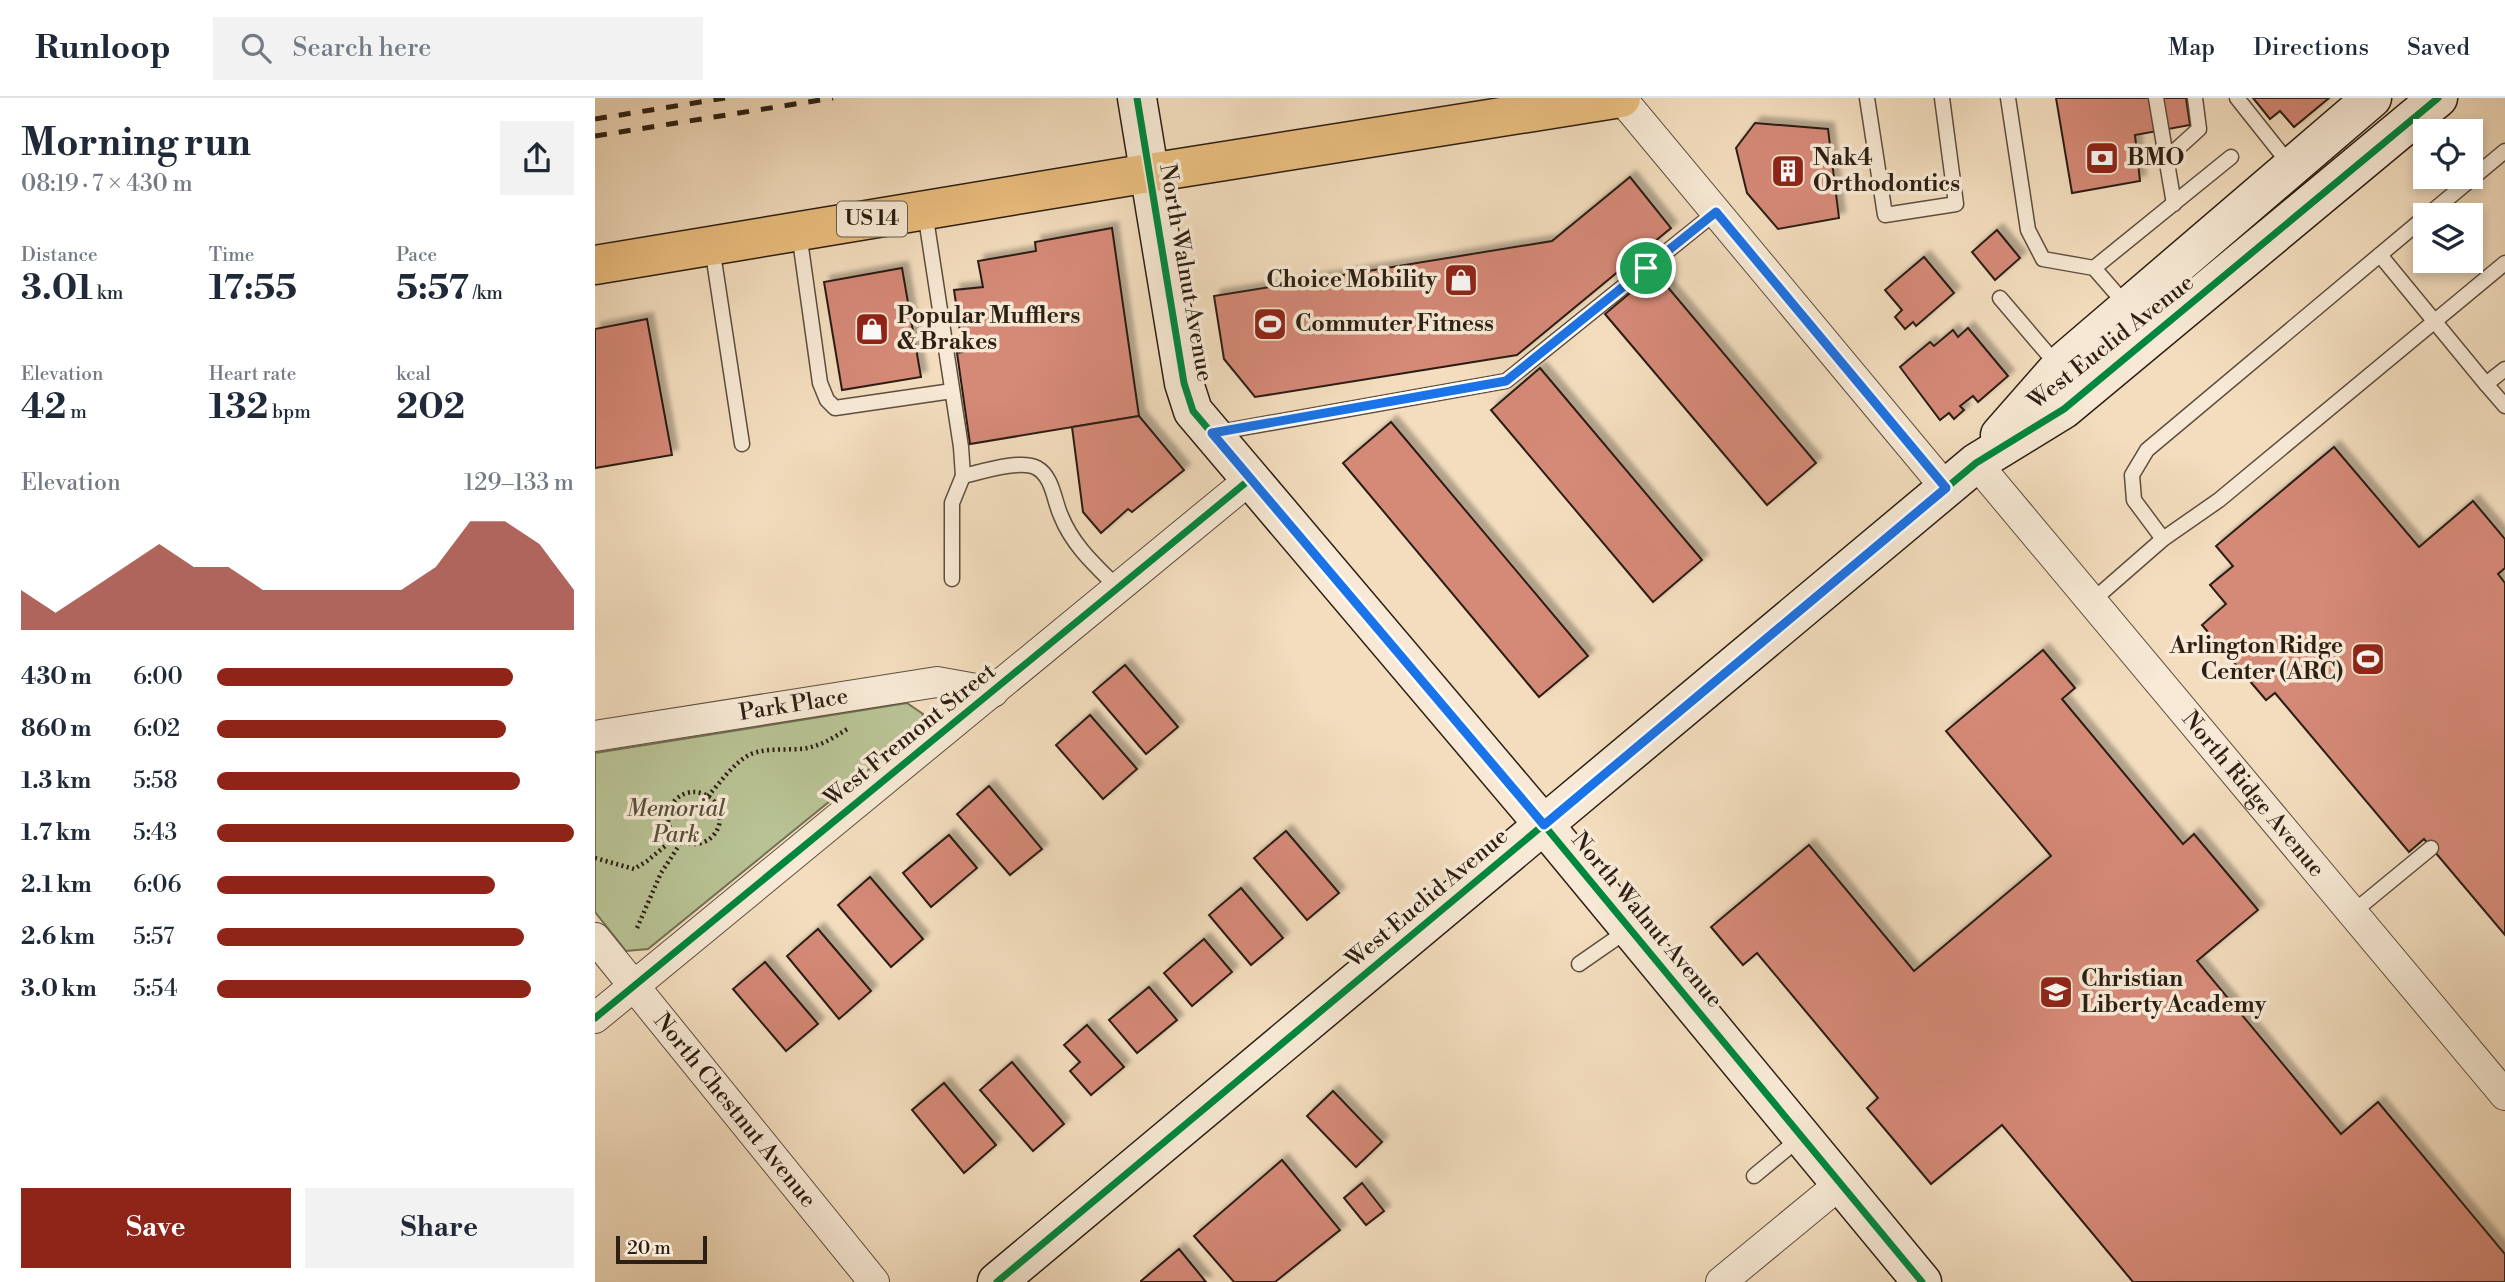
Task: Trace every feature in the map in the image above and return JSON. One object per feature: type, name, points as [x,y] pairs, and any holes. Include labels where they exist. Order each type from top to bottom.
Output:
[{"type":"main road","name":"US 14","points":[[595,265],[1621,98]]},
{"type":"street","name":"North Walnut Avenue","points":[[1137,98],[1184,383],[1193,411],[1544,825],[1922,1282]]},
{"type":"street","points":[[1621,98],[1946,488]]},
{"type":"street","name":"West Euclid Avenue","points":[[1976,463],[2059,367],[2372,98]]},
{"type":"street","name":"West Euclid Avenue","points":[[997,1282],[1976,463],[2064,409],[2438,98]]},
{"type":"street","name":"North Ridge Avenue","points":[[1976,463],[2505,1095]]},
{"type":"street","name":"West Fremont Street","points":[[595,1018],[1249,480]]},
{"type":"street","name":"Park Place","points":[[595,736],[937,682],[993,692]]},
{"type":"street","name":"North Chestnut Avenue","points":[[595,938],[874,1282]]},
{"type":"street","points":[[1721,1282],[1840,1184]]},
{"type":"lane","points":[[1867,98],[1885,215],[1956,204],[1942,98]]},
{"type":"lane","points":[[2008,98],[2028,230],[2043,259],[2094,268],[2128,307]]},
{"type":"lane","points":[[2157,98],[2174,204]]},
{"type":"lane","points":[[2167,159],[2199,129],[2195,98]]},
{"type":"lane","points":[[2237,98],[2292,167]]},
{"type":"lane","points":[[2443,203],[2505,151]]},
{"type":"lane","points":[[2094,268],[2231,157]]},
{"type":"lane","points":[[925,210],[961,447],[963,476],[952,503],[952,579]]},
{"type":"lane","points":[[1212,433],[1506,381],[1716,212]]},
{"type":"lane","points":[[2163,540],[2134,500],[2132,475],[2147,450],[2413,228]]},
{"type":"lane","points":[[799,231],[820,383],[827,400],[835,408],[952,391]]},
{"type":"lane","points":[[711,246],[742,444]]},
{"type":"lane","points":[[2380,255],[2505,406]]},
{"type":"lane","points":[[2092,601],[2163,540],[2220,500],[2505,263]]},
{"type":"lane","points":[[2000,298],[2059,367]]},
{"type":"lane","points":[[2486,384],[2505,369]]},
{"type":"lane","points":[[963,476],[1022,465],[1037,468],[1048,479],[1061,518],[1076,545],[1118,588]]},
{"type":"lane","points":[[2352,913],[2431,848]]},
{"type":"lane","points":[[1579,964],[1629,929]]},
{"type":"lane","points":[[1754,1176],[1801,1137]]},
{"type":"path","points":[[708,796],[731,770],[750,755],[776,749],[802,749],[824,744],[853,725]]},
{"type":"path","points":[[692,792],[708,796],[719,809],[720,818],[715,834],[700,843],[682,841],[676,837],[668,822],[671,805],[692,792]]},
{"type":"path","points":[[595,858],[634,869],[676,837]]},
{"type":"path","points":[[637,928],[661,873],[682,841]]},
{"type":"green space","name":"Memorial Park","points":[[907,703],[923,714],[921,727],[648,949],[626,951],[595,912],[595,753]]},
{"type":"building","name":"BMO","points":[[2056,98],[2186,98],[2190,125],[2135,135],[2140,181],[2072,193]]},
{"type":"building","points":[[2253,98],[2329,98],[2294,127],[2280,111],[2270,119]]},
{"type":"building","name":"Nak4 Orthodontics","points":[[1755,123],[1828,129],[1839,218],[1778,229],[1747,193],[1736,148]]},
{"type":"building","points":[[1630,177],[1671,228],[1517,355],[1255,397],[1224,359],[1214,296],[1552,241]]},
{"type":"building","points":[[1112,228],[1139,416],[970,444],[957,353],[963,352],[954,290],[983,287],[978,261],[1036,251],[1035,242]]},
{"type":"building","points":[[1997,230],[2020,258],[1995,280],[1972,252]]},
{"type":"building","points":[[1924,257],[1954,293],[1916,326],[1913,322],[1905,329],[1895,317],[1902,310],[1885,290]]},
{"type":"building","name":"Popular Mufflers & Brakes","points":[[902,268],[921,377],[842,390],[824,282]]},
{"type":"building","points":[[1655,272],[1816,463],[1767,505],[1605,314]]},
{"type":"building","points":[[647,319],[672,455],[595,468],[595,329]]},
{"type":"building","points":[[1968,328],[2008,376],[1978,402],[1973,396],[1960,406],[1964,410],[1954,419],[1949,413],[1940,420],[1900,367],[1930,342],[1934,346],[1953,330],[1958,337]]},
{"type":"building","points":[[1540,368],[1702,560],[1653,602],[1491,410]]},
{"type":"building","points":[[1139,416],[1184,470],[1132,512],[1128,509],[1101,533],[1083,512],[1072,427]]},
{"type":"building","points":[[1391,422],[1588,656],[1539,697],[1343,463]]},
{"type":"building","name":"Arlington Ridge Center (ARC)","points":[[2334,447],[2419,547],[2473,501],[2505,539],[2505,568],[2498,574],[2505,583],[2505,935],[2424,839],[2409,852],[2275,693],[2266,700],[2202,625],[2226,604],[2210,585],[2233,566],[2216,546]]},
{"type":"building","points":[[2043,650],[2075,688],[2062,699],[2183,844],[2194,834],[2258,910],[2197,961],[2341,1134],[2378,1102],[2505,1254],[2505,1282],[2133,1282],[2002,1125],[1931,1184],[1867,1108],[1878,1098],[1757,953],[1743,965],[1711,927],[1809,845],[1914,971],[2051,856],[1946,731]]},
{"type":"building","points":[[1125,665],[1178,727],[1146,754],[1093,692]]},
{"type":"building","points":[[1090,715],[1137,769],[1103,799],[1056,745]]},
{"type":"building","points":[[989,786],[1042,849],[1010,875],[957,814]]},
{"type":"building","points":[[1286,831],[1339,893],[1307,920],[1254,858]]},
{"type":"building","points":[[949,835],[977,868],[931,907],[903,873]]},
{"type":"building","points":[[870,877],[923,939],[891,967],[838,905]]},
{"type":"building","points":[[1241,888],[1283,938],[1251,965],[1209,915]]},
{"type":"building","points":[[818,929],[871,991],[839,1019],[787,956]]},
{"type":"building","points":[[1204,939],[1232,972],[1192,1006],[1164,973]]},
{"type":"building","points":[[765,962],[818,1024],[786,1051],[733,989]]},
{"type":"building","points":[[1149,987],[1177,1020],[1137,1053],[1109,1020]]},
{"type":"building","points":[[1087,1025],[1124,1067],[1091,1095],[1070,1071],[1080,1062],[1064,1045]]},
{"type":"building","points":[[1012,1062],[1064,1124],[1033,1151],[980,1090]]},
{"type":"building","points":[[944,1083],[996,1145],[964,1173],[912,1110]]},
{"type":"building","points":[[1333,1091],[1382,1142],[1356,1167],[1307,1116]]},
{"type":"building","points":[[1282,1160],[1340,1230],[1275,1282],[1234,1282],[1194,1236]]},
{"type":"building","points":[[1362,1183],[1384,1211],[1366,1225],[1344,1198]]},
{"type":"building","points":[[1179,1249],[1206,1282],[1141,1282],[1141,1281]]},
{"type":"railway","points":[[595,119],[725,98]]},
{"type":"railway","points":[[595,136],[833,98]]},
{"type":"cycle path","points":[[1137,98],[1184,383],[1193,411],[1544,825],[1922,1282]]},
{"type":"cycle path","points":[[997,1282],[1976,463],[2064,409],[2438,98]]},
{"type":"cycle path","points":[[595,1018],[1249,480]]},
{"type":"place","name":"BMO","points":[[2102,158]]},
{"type":"place","name":"Nak4 Orthodontics","points":[[1788,171]]},
{"type":"place","name":"Choice Mobility","points":[[1461,280]]},
{"type":"place","name":"Commuter Fitness","points":[[1270,324]]},
{"type":"place","name":"Popular Mufflers & Brakes","points":[[872,329]]},
{"type":"place","name":"Arlington Ridge Center (ARC)","points":[[2368,659]]},
{"type":"place","name":"Christian Liberty Academy","points":[[2056,992]]},
{"type":"route","points":[[1716,212],[1946,488],[1544,825],[1249,480],[1212,433],[1506,381],[1646,268],[1716,212]]}]
